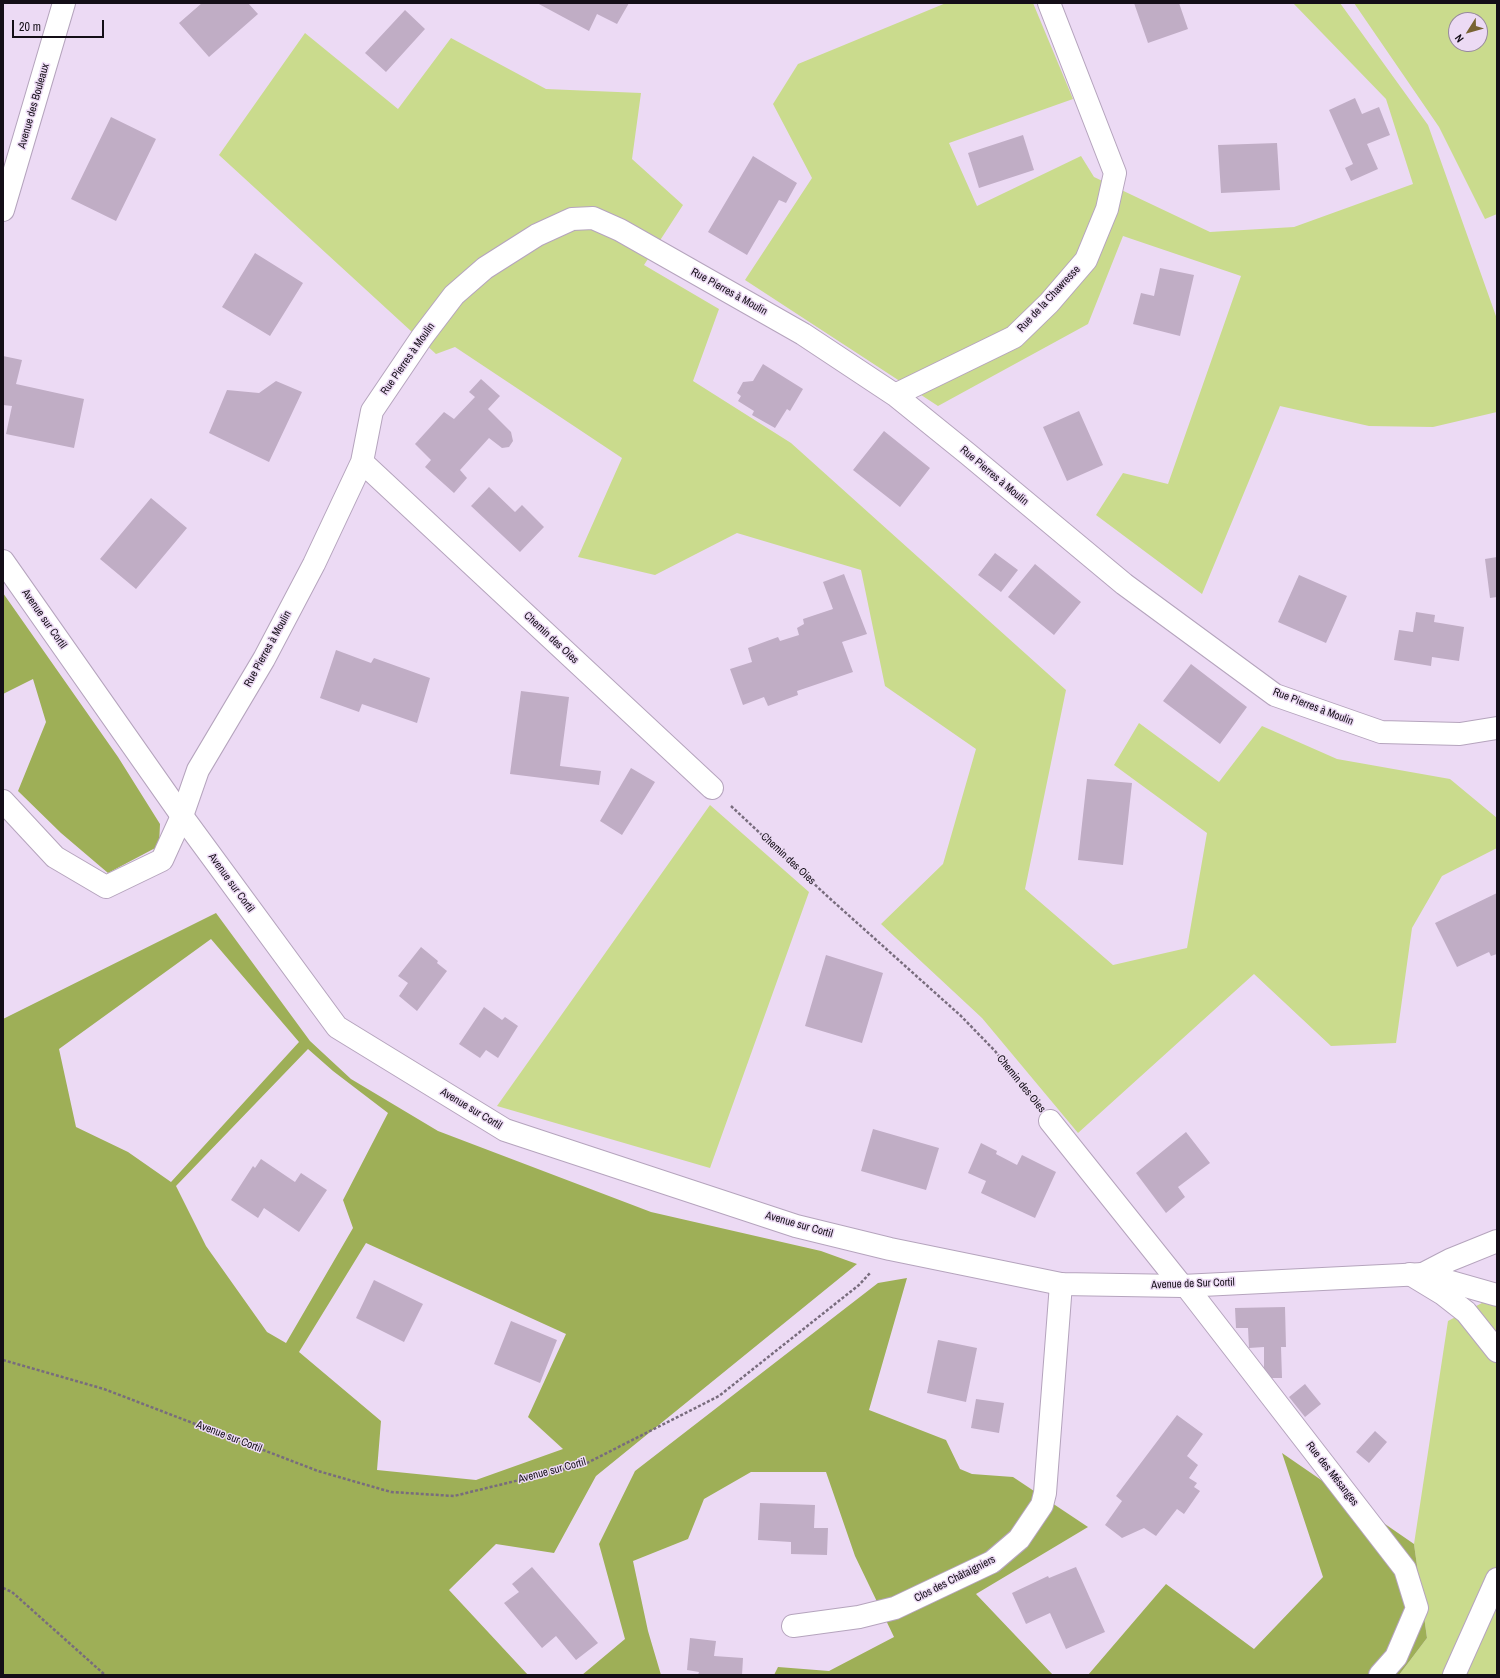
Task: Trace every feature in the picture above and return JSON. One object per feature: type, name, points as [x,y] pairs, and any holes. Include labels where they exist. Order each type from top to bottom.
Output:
[{"type":"main road","name":"Avenue des Bouleaux","points":[[3,210],[64,3]]},
{"type":"main road","name":"Rue de la Chawresse","points":[[895,395],[1014,337],[1049,303],[1086,260],[1107,209],[1115,173],[1049,3]]},
{"type":"main road","name":"Rue Pierres à Moulin","points":[[3,801],[55,856],[106,887],[162,860],[182,816],[198,770],[275,638],[314,564],[362,462],[372,411],[422,337],[454,295],[485,268],[537,234],[572,219],[593,218],[620,230],[804,334],[895,395],[1124,584],[1275,695],[1381,732],[1460,734],[1497,728]]},
{"type":"main road","name":"Chemin des Oies","points":[[362,462],[712,788]]},
{"type":"main road","name":"Avenue sur Cortil","points":[[3,561],[182,816],[337,1026],[505,1130],[796,1226],[890,1250]]},
{"type":"main road","name":"Chemin des Oies","points":[[1050,1121],[1184,1286]]},
{"type":"main road","points":[[1416,1274],[1497,1241]]},
{"type":"main road","name":"Avenue de Sur Cortil","points":[[890,1250],[1061,1284],[1184,1286],[1416,1274],[1497,1295]]},
{"type":"main road","points":[[1416,1274],[1466,1312],[1497,1351]]},
{"type":"main road","name":"Clos des Châtaigniers","points":[[793,1626],[859,1617],[895,1608],[992,1562],[1019,1539],[1042,1505],[1044,1493],[1061,1284]]},
{"type":"main road","name":"Rue des Mésanges","points":[[1184,1286],[1405,1569],[1417,1608],[1396,1656],[1380,1675]]},
{"type":"main road","points":[[1454,1675],[1497,1579]]},
{"type":"path","name":"Chemin des Oies","points":[[712,788],[826,895],[961,1016],[994,1051],[1050,1121]]},
{"type":"path","name":"Avenue sur Cortil","points":[[3,1360],[104,1389],[318,1471],[391,1492],[454,1496],[585,1464],[719,1396],[860,1285],[890,1250]]},
{"type":"path","points":[[3,1588],[12,1592],[106,1675]]},
{"type":"green space","points":[[946,3],[1033,3],[1073,99],[949,143],[977,206],[1081,156],[1094,177],[1210,232],[1294,227],[1413,184],[1386,99],[1293,3],[1340,3],[1428,125],[1497,319],[1497,412],[1433,427],[1369,426],[1280,406],[1202,594],[1096,515],[1123,473],[1168,484],[1241,276],[1123,236],[1088,324],[938,406],[745,280],[812,178],[773,104],[798,64]]},
{"type":"green space","points":[[1354,3],[1497,3],[1497,214],[1485,219],[1439,127]]},
{"type":"green space","points":[[305,33],[398,109],[451,38],[546,89],[641,93],[632,159],[683,205],[644,265],[719,309],[693,381],[791,443],[1066,690],[1025,889],[1113,965],[1187,948],[1207,833],[1114,765],[1139,723],[1219,782],[1262,726],[1337,759],[1450,779],[1497,818],[1497,848],[1442,876],[1412,928],[1396,1043],[1331,1046],[1254,974],[1078,1133],[982,1018],[881,924],[943,864],[976,749],[885,686],[861,570],[737,533],[655,575],[578,557],[622,458],[455,347],[436,354],[219,155]]},
{"type":"green space","points":[[3,593],[118,757],[160,824],[159,846],[108,873],[61,833],[18,791],[46,722],[33,679],[3,694]]},
{"type":"green space","points":[[710,805],[809,892],[710,1168],[497,1106]]},
{"type":"green space","points":[[216,913],[310,1041],[351,1079],[438,1131],[651,1212],[821,1251],[857,1264],[596,1476],[554,1553],[496,1544],[449,1590],[528,1675],[3,1675],[3,1019]],"holes":[[[211,939],[299,1042],[171,1182],[128,1152],[76,1127],[59,1049]],[[308,1049],[333,1071],[388,1113],[343,1200],[353,1228],[286,1343],[267,1332],[206,1246],[176,1186]],[[366,1243],[566,1334],[528,1417],[563,1449],[476,1480],[377,1470],[381,1421],[299,1352]]]},
{"type":"green space","points":[[907,1278],[869,1410],[946,1440],[960,1469],[972,1474],[1013,1477],[1088,1527],[976,1594],[1053,1675],[774,1675],[778,1667],[829,1671],[894,1637],[855,1556],[826,1472],[751,1472],[704,1499],[688,1539],[633,1561],[648,1631],[661,1675],[582,1675],[625,1639],[599,1544],[635,1471],[878,1283]]},
{"type":"green space","points":[[1497,1295],[1497,1675],[1399,1675],[1427,1638],[1414,1544],[1448,1321]]},
{"type":"green space","points":[[1282,1453],[1414,1544],[1427,1638],[1399,1675],[1088,1675],[1166,1584],[1254,1649],[1323,1577]]},
{"type":"building","points":[[202,3],[248,3],[258,14],[209,57],[179,23]]},
{"type":"building","points":[[537,3],[629,3],[617,24],[597,14],[589,31]]},
{"type":"building","points":[[1134,3],[1179,3],[1188,29],[1148,43]]},
{"type":"building","points":[[405,10],[425,29],[386,72],[365,53]]},
{"type":"building","points":[[1355,98],[1362,114],[1379,107],[1390,135],[1367,144],[1378,169],[1351,181],[1345,168],[1353,164],[1329,110]]},
{"type":"building","points":[[111,117],[156,139],[116,221],[71,199]]},
{"type":"building","points":[[1023,135],[1034,170],[979,188],[968,153]]},
{"type":"building","points":[[1277,143],[1280,190],[1221,193],[1218,145]]},
{"type":"building","points":[[753,156],[797,183],[786,203],[779,200],[747,255],[708,232]]},
{"type":"building","points":[[255,253],[303,283],[270,336],[222,307]]},
{"type":"building","points":[[1160,268],[1194,275],[1180,336],[1133,324],[1141,293],[1154,296]]},
{"type":"building","points":[[3,356],[22,360],[16,384],[84,399],[74,448],[6,434],[12,406],[3,405]]},
{"type":"building","points":[[763,364],[803,389],[790,411],[787,409],[775,428],[752,415],[754,411],[738,401],[741,396],[737,393],[743,382],[753,381]]},
{"type":"building","points":[[481,379],[500,396],[488,409],[511,432],[513,441],[509,447],[502,448],[489,438],[460,470],[467,478],[454,493],[425,467],[431,460],[415,444],[444,412],[454,419],[475,397],[469,392]]},
{"type":"building","points":[[276,381],[302,392],[269,462],[209,433],[227,390],[259,393]]},
{"type":"building","points":[[1079,411],[1103,465],[1067,481],[1043,427]]},
{"type":"building","points":[[884,431],[930,468],[900,507],[853,470]]},
{"type":"building","points":[[489,487],[515,512],[522,505],[544,527],[520,552],[471,506]]},
{"type":"building","points":[[151,498],[187,528],[136,589],[100,559]]},
{"type":"building","points":[[995,553],[1018,570],[1001,592],[978,575]]},
{"type":"building","points":[[1497,557],[1497,597],[1490,598],[1485,559]]},
{"type":"building","points":[[1035,564],[1081,602],[1054,635],[1008,597]]},
{"type":"building","points":[[844,574],[867,634],[842,642],[853,672],[797,691],[798,695],[768,706],[764,697],[743,705],[730,669],[752,662],[748,648],[778,637],[780,641],[799,635],[797,628],[804,624],[803,619],[833,609],[823,582]]},
{"type":"building","points":[[1299,575],[1347,596],[1326,643],[1278,622]]},
{"type":"building","points":[[1416,612],[1435,615],[1434,622],[1464,627],[1459,661],[1432,657],[1431,666],[1394,660],[1399,630],[1413,632]]},
{"type":"building","points":[[336,650],[371,663],[374,658],[430,678],[417,723],[362,704],[359,712],[320,698]]},
{"type":"building","points":[[1191,664],[1247,707],[1220,744],[1163,701]]},
{"type":"building","points":[[521,691],[569,697],[560,766],[601,771],[599,785],[510,774]]},
{"type":"building","points":[[631,768],[655,782],[622,835],[600,821]]},
{"type":"building","points":[[1087,779],[1132,783],[1123,865],[1078,860]]},
{"type":"building","points":[[1497,893],[1497,954],[1491,956],[1489,952],[1457,967],[1435,923]]},
{"type":"building","points":[[421,947],[438,961],[437,963],[447,971],[417,1011],[399,996],[408,983],[398,976]]},
{"type":"building","points":[[826,955],[883,973],[862,1043],[805,1026]]},
{"type":"building","points":[[484,1007],[502,1020],[505,1017],[518,1026],[498,1058],[486,1050],[480,1058],[459,1044]]},
{"type":"building","points":[[873,1129],[939,1148],[926,1190],[861,1171]]},
{"type":"building","points":[[1186,1132],[1210,1163],[1178,1187],[1185,1197],[1166,1213],[1136,1173]]},
{"type":"building","points":[[981,1143],[997,1151],[996,1154],[1017,1165],[1022,1155],[1056,1172],[1035,1218],[981,1193],[986,1181],[968,1173]]},
{"type":"building","points":[[261,1159],[295,1182],[301,1173],[327,1190],[299,1232],[264,1208],[258,1218],[231,1200],[253,1166],[255,1168]]},
{"type":"building","points":[[374,1280],[423,1304],[404,1342],[356,1318]]},
{"type":"building","points":[[1285,1307],[1286,1347],[1281,1347],[1282,1378],[1264,1378],[1264,1347],[1249,1348],[1248,1328],[1236,1328],[1235,1308]]},
{"type":"building","points":[[511,1321],[557,1340],[540,1383],[494,1364]]},
{"type":"building","points":[[938,1340],[977,1348],[966,1402],[927,1393]]},
{"type":"building","points":[[1305,1384],[1321,1404],[1305,1417],[1289,1397]]},
{"type":"building","points":[[976,1399],[1004,1403],[999,1433],[971,1428]]},
{"type":"building","points":[[1177,1415],[1203,1434],[1187,1456],[1198,1465],[1189,1478],[1197,1483],[1194,1487],[1200,1491],[1184,1514],[1177,1509],[1156,1536],[1144,1528],[1122,1538],[1105,1525],[1122,1501],[1116,1496]]},
{"type":"building","points":[[1375,1431],[1387,1442],[1369,1463],[1356,1452]]},
{"type":"building","points":[[760,1503],[815,1505],[814,1528],[828,1528],[827,1555],[791,1554],[791,1542],[758,1540]]},
{"type":"building","points":[[532,1567],[598,1643],[576,1660],[556,1636],[542,1648],[504,1603],[519,1592],[512,1584]]},
{"type":"building","points":[[1076,1567],[1105,1632],[1066,1649],[1050,1613],[1026,1624],[1012,1593],[1048,1576],[1049,1578]]},
{"type":"building","points":[[690,1638],[716,1641],[714,1656],[743,1658],[742,1675],[698,1675],[699,1672],[687,1670]]}]
